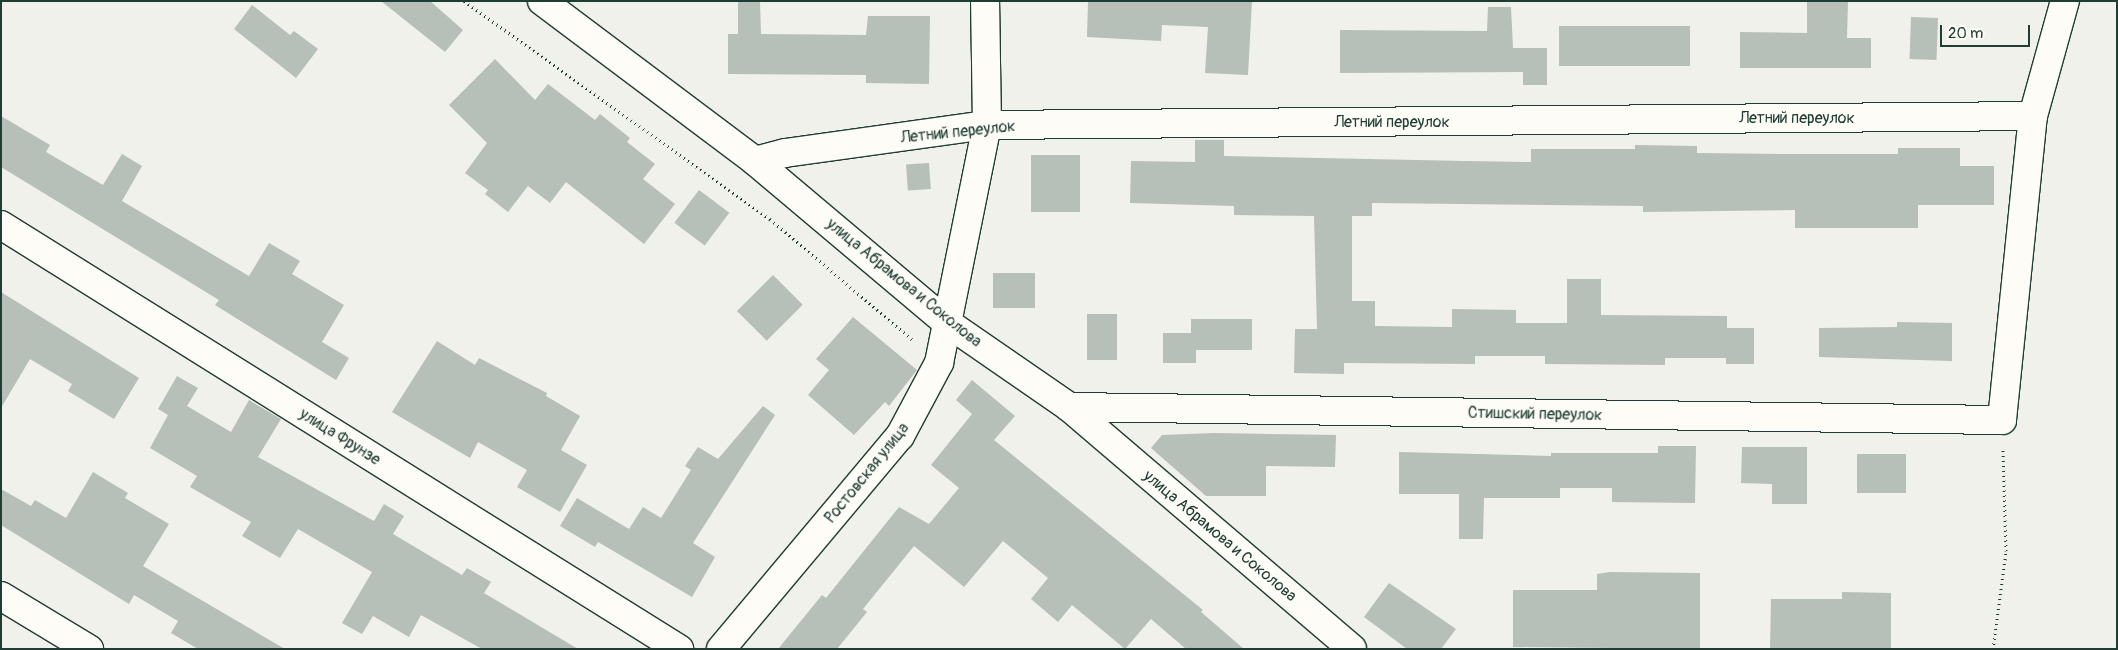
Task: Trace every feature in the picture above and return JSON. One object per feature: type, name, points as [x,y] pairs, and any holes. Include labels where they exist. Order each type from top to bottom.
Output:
[{"type":"street","name":"улица Абрамова и Соколова","points":[[542,1],[755,161],[946,322],[1069,407],[1352,649]]},
{"type":"street","name":"Ростовская улица","points":[[721,649],[900,436],[924,396],[939,362],[988,125],[985,1]]},
{"type":"street","points":[[2002,420],[2033,116],[2065,1]]},
{"type":"street","name":"Летний переулок","points":[[755,161],[785,153],[988,125],[2033,116]]},
{"type":"street","name":"улица Фрунзе","points":[[1,225],[679,649]]},
{"type":"street","name":"Стишский переулок","points":[[1069,407],[2002,420]]},
{"type":"street","points":[[1,596],[89,649]]},
{"type":"path","points":[[464,1],[770,219],[939,362]]},
{"type":"path","points":[[1993,649],[2006,551],[2002,420]]},
{"type":"building","points":[[381,1],[430,1],[463,30],[445,52]]},
{"type":"building","points":[[738,1],[760,1],[761,34],[866,35],[868,16],[930,16],[929,84],[866,83],[866,75],[728,74],[728,34],[738,34]]},
{"type":"building","points":[[1088,1],[1252,1],[1248,75],[1205,73],[1208,27],[1162,25],[1161,41],[1087,37]]},
{"type":"building","points":[[1807,1],[1848,1],[1847,38],[1871,38],[1871,68],[1740,68],[1740,32],[1807,33]]},
{"type":"building","points":[[252,5],[290,35],[294,31],[318,49],[296,78],[234,29]]},
{"type":"building","points":[[1488,7],[1511,7],[1513,48],[1547,48],[1547,85],[1523,85],[1523,72],[1340,73],[1340,30],[1487,31]]},
{"type":"building","points":[[1911,17],[1938,18],[1937,60],[1910,59]]},
{"type":"building","points":[[1559,26],[1690,26],[1690,66],[1559,66]]},
{"type":"building","points":[[495,59],[535,100],[548,84],[595,120],[600,114],[630,138],[627,142],[655,164],[643,179],[675,204],[644,244],[566,182],[550,203],[528,186],[508,212],[485,194],[488,190],[465,173],[487,143],[449,105]]},
{"type":"building","points":[[1,116],[50,145],[46,152],[103,185],[122,154],[142,166],[122,201],[249,276],[269,243],[300,261],[292,274],[344,305],[322,342],[349,358],[336,380],[215,305],[219,300],[1,167]]},
{"type":"building","points":[[1195,140],[1224,140],[1224,156],[1531,162],[1531,149],[1635,149],[1635,145],[1697,146],[1697,153],[1789,154],[1898,154],[1898,148],[1960,148],[1960,166],[1994,166],[1994,205],[1918,205],[1918,228],[1795,228],[1795,210],[1643,212],[1643,206],[1372,203],[1372,216],[1352,216],[1352,301],[1375,301],[1375,326],[1452,327],[1452,309],[1516,310],[1516,323],[1567,323],[1567,279],[1601,279],[1601,315],[1727,316],[1727,328],[1754,328],[1754,364],[1726,364],[1726,358],[1665,358],[1665,365],[1545,364],[1545,356],[1475,356],[1475,364],[1344,363],[1344,374],[1294,373],[1295,329],[1317,329],[1314,216],[1234,215],[1234,206],[1130,203],[1131,161],[1195,162]]},
{"type":"building","points":[[1031,155],[1080,155],[1080,212],[1031,212]]},
{"type":"building","points":[[929,163],[931,189],[908,191],[906,165]]},
{"type":"building","points":[[699,190],[729,213],[705,246],[674,223]]},
{"type":"building","points":[[993,273],[1035,273],[1035,308],[993,308]]},
{"type":"building","points":[[773,275],[803,305],[767,341],[737,311]]},
{"type":"building","points":[[1,292],[139,378],[114,419],[68,391],[72,384],[30,359],[1,408]]},
{"type":"building","points":[[1087,314],[1117,314],[1117,360],[1087,360]]},
{"type":"building","points":[[853,317],[917,370],[889,406],[885,402],[854,435],[808,395],[829,370],[816,359]]},
{"type":"building","points":[[1191,319],[1252,319],[1252,350],[1196,350],[1196,363],[1163,363],[1163,333],[1191,333]]},
{"type":"building","points":[[1897,322],[1952,323],[1952,361],[1819,357],[1819,328],[1897,327]]},
{"type":"building","points":[[437,341],[475,365],[479,358],[547,393],[546,396],[580,416],[561,450],[587,465],[560,512],[517,487],[527,470],[478,442],[470,458],[392,412]]},
{"type":"building","points":[[177,376],[198,388],[187,406],[231,432],[249,400],[281,419],[258,457],[374,521],[384,504],[404,516],[393,534],[462,575],[467,568],[491,582],[484,593],[578,649],[482,649],[421,615],[409,637],[373,616],[362,634],[342,623],[372,572],[298,529],[280,558],[242,536],[251,522],[190,487],[197,476],[150,448],[168,415],[158,409]]},
{"type":"building","points":[[972,380],[1015,416],[994,440],[1203,610],[1201,612],[1244,649],[1186,649],[1151,619],[1125,649],[1072,605],[1058,622],[1031,599],[1048,578],[1003,541],[964,587],[914,546],[863,609],[867,612],[837,649],[778,649],[822,595],[826,598],[899,507],[929,524],[959,488],[931,465],[972,414],[956,400]]},
{"type":"building","points":[[763,406],[775,415],[693,543],[715,557],[692,597],[598,542],[595,547],[560,526],[577,498],[629,529],[643,507],[661,518],[691,470],[685,466],[698,447],[718,459]]},
{"type":"building","points":[[1215,433],[1336,435],[1335,467],[1266,466],[1266,496],[1206,496],[1151,448],[1162,435]]},
{"type":"building","points":[[1658,446],[1696,446],[1695,503],[1612,502],[1612,488],[1560,488],[1560,498],[1484,498],[1483,539],[1459,539],[1459,494],[1399,494],[1399,452],[1551,456],[1551,453],[1658,453]]},
{"type":"building","points":[[1742,447],[1807,447],[1807,504],[1772,504],[1772,484],[1741,483]]},
{"type":"building","points":[[1857,454],[1906,454],[1906,493],[1857,493]]},
{"type":"building","points":[[93,472],[128,493],[125,498],[169,524],[143,566],[285,649],[198,649],[171,633],[178,621],[134,595],[129,604],[1,525],[1,489],[31,506],[35,500],[66,518]]},
{"type":"building","points":[[1610,572],[1700,573],[1700,649],[1513,647],[1513,590],[1597,590],[1597,574]]},
{"type":"building","points":[[1389,583],[1456,629],[1441,649],[1407,649],[1364,617]]},
{"type":"building","points":[[1842,592],[1891,593],[1891,649],[1770,649],[1771,599],[1842,599]]}]
